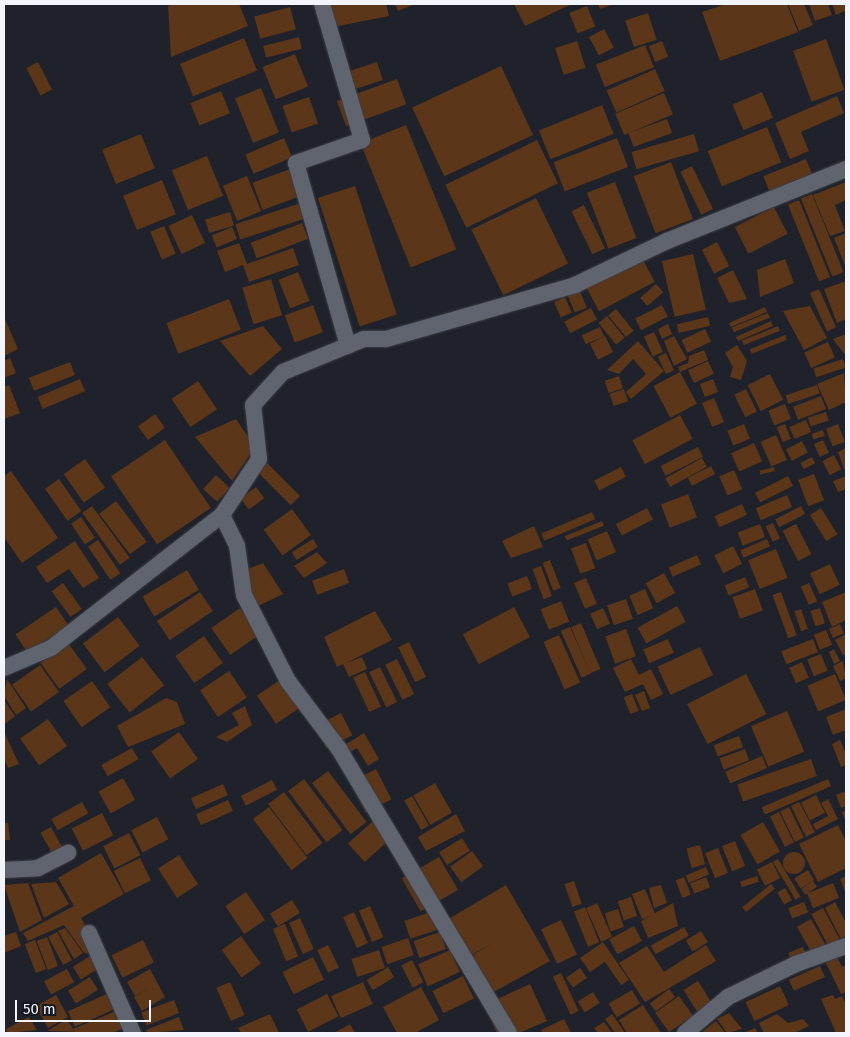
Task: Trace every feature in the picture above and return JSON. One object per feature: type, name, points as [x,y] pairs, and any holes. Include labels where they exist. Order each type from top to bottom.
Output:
[{"type":"street","points":[[322,4],[362,140],[296,163],[348,346]]},
{"type":"street","points":[[4,668],[51,648],[222,515],[260,459],[253,405],[283,372],[364,339],[386,339],[575,285],[667,241],[846,169]]},
{"type":"street","points":[[222,515],[237,546],[244,595],[288,681],[339,749],[396,851],[509,1033]]},
{"type":"street","points":[[4,870],[38,868],[68,853]]},
{"type":"street","points":[[89,933],[133,1033]]},
{"type":"street","points":[[685,1033],[728,997],[846,946]]},
{"type":"building","points":[[176,4],[239,4],[248,26],[171,57],[168,6]]},
{"type":"building","points":[[318,4],[386,4],[389,16],[323,29]]},
{"type":"building","points":[[395,4],[415,4],[398,11]]},
{"type":"building","points":[[514,4],[572,4],[525,26]]},
{"type":"building","points":[[598,4],[614,4],[600,9]]},
{"type":"building","points":[[726,4],[787,4],[798,32],[720,61],[702,12]]},
{"type":"building","points":[[788,4],[804,4],[813,25],[799,31]]},
{"type":"building","points":[[809,4],[828,4],[832,15],[815,21]]},
{"type":"building","points":[[832,4],[845,4],[846,10],[836,15]]},
{"type":"building","points":[[587,6],[595,26],[578,34],[569,13]]},
{"type":"building","points":[[290,7],[296,29],[260,39],[254,17]]},
{"type":"building","points":[[648,13],[657,40],[634,47],[625,20]]},
{"type":"building","points":[[604,29],[614,48],[599,56],[589,37]]},
{"type":"building","points":[[299,37],[302,49],[266,58],[263,46]]},
{"type":"building","points":[[244,38],[257,70],[193,96],[180,64]]},
{"type":"building","points":[[826,39],[844,90],[812,102],[793,51]]},
{"type":"building","points":[[577,41],[586,68],[564,75],[555,48]]},
{"type":"building","points":[[662,41],[668,57],[655,62],[649,46]]},
{"type":"building","points":[[645,45],[654,67],[605,87],[596,65]]},
{"type":"building","points":[[295,54],[308,86],[276,100],[263,67]]},
{"type":"building","points":[[38,62],[52,90],[40,96],[26,68]]},
{"type":"building","points":[[377,62],[383,80],[343,93],[337,75]]},
{"type":"building","points":[[501,66],[533,135],[444,176],[412,107]]},
{"type":"building","points":[[655,69],[665,91],[616,112],[607,91]]},
{"type":"building","points":[[397,79],[406,104],[346,126],[337,101]]},
{"type":"building","points":[[261,88],[279,133],[253,143],[235,98]]},
{"type":"building","points":[[221,91],[230,113],[199,126],[190,103]]},
{"type":"building","points":[[762,92],[773,118],[743,130],[733,105]]},
{"type":"building","points":[[664,93],[673,114],[624,135],[615,114]]},
{"type":"building","points":[[837,96],[844,113],[801,132],[809,151],[790,159],[775,123]]},
{"type":"building","points":[[309,97],[318,123],[292,133],[283,106]]},
{"type":"building","points":[[602,105],[614,134],[551,159],[539,130]]},
{"type":"building","points":[[667,119],[672,133],[634,147],[628,133]]},
{"type":"building","points":[[406,125],[456,249],[411,268],[361,143]]},
{"type":"building","points":[[767,127],[781,162],[722,186],[708,151]]},
{"type":"building","points":[[141,134],[155,168],[116,184],[102,150]]},
{"type":"building","points":[[694,134],[699,151],[636,169],[632,152]]},
{"type":"building","points":[[284,138],[292,157],[254,174],[245,154]]},
{"type":"building","points":[[617,138],[628,167],[565,191],[554,162]]},
{"type":"building","points":[[537,140],[558,183],[466,228],[445,185]]},
{"type":"building","points":[[207,156],[223,196],[188,210],[172,170]]},
{"type":"building","points":[[806,159],[812,174],[769,191],[763,176]]},
{"type":"building","points":[[671,162],[693,219],[656,233],[634,176]]},
{"type":"building","points":[[692,166],[713,209],[701,215],[680,172]]},
{"type":"building","points":[[293,168],[303,195],[263,210],[253,183]]},
{"type":"building","points":[[247,176],[261,211],[237,221],[223,186]]},
{"type":"building","points":[[162,180],[176,214],[137,230],[123,196]]},
{"type":"building","points":[[615,182],[637,238],[608,249],[587,193]]},
{"type":"building","points":[[846,182],[846,200],[835,205],[845,231],[830,236],[813,195]]},
{"type":"building","points":[[355,186],[397,314],[360,326],[318,198]]},
{"type":"building","points":[[812,194],[843,272],[832,276],[801,198]]},
{"type":"building","points":[[536,198],[568,264],[503,295],[471,230]]},
{"type":"building","points":[[799,200],[830,277],[819,281],[788,204]]},
{"type":"building","points":[[301,203],[306,218],[240,240],[235,224]]},
{"type":"building","points":[[584,205],[605,248],[592,254],[571,211]]},
{"type":"building","points":[[774,207],[788,234],[748,254],[735,227]]},
{"type":"building","points":[[230,212],[234,225],[209,233],[205,220]]},
{"type":"building","points":[[192,215],[205,243],[182,254],[168,226]]},
{"type":"building","points":[[302,223],[308,239],[257,259],[251,243]]},
{"type":"building","points":[[164,226],[176,254],[162,259],[150,232]]},
{"type":"building","points":[[232,227],[237,239],[217,248],[212,236]]},
{"type":"building","points":[[846,233],[846,268],[834,238]]},
{"type":"building","points":[[717,242],[729,266],[714,274],[702,250]]},
{"type":"building","points":[[239,243],[247,264],[293,248],[299,265],[249,282],[243,265],[225,272],[217,251]]},
{"type":"building","points":[[693,254],[706,310],[675,317],[662,261]]},
{"type":"building","points":[[642,258],[655,282],[599,311],[586,288]]},
{"type":"building","points":[[785,259],[794,283],[760,297],[757,270]]},
{"type":"building","points":[[733,270],[747,299],[729,303],[717,278]]},
{"type":"building","points":[[298,272],[310,301],[290,309],[279,280]]},
{"type":"building","points":[[271,279],[282,315],[253,324],[242,288]]},
{"type":"building","points":[[846,281],[846,319],[837,323],[824,289]]},
{"type":"building","points":[[656,284],[663,292],[647,306],[640,298]]},
{"type":"building","points":[[819,289],[836,327],[827,331],[810,293]]},
{"type":"building","points":[[580,291],[587,308],[575,313],[568,296]]},
{"type":"building","points":[[565,297],[572,313],[561,317],[554,302]]},
{"type":"building","points":[[229,299],[241,330],[178,354],[166,323]]},
{"type":"building","points":[[313,305],[323,332],[295,343],[285,315]]},
{"type":"building","points":[[662,305],[668,317],[641,330],[635,319]]},
{"type":"building","points":[[810,306],[827,338],[804,350],[783,311]]},
{"type":"building","points":[[765,307],[767,312],[731,327],[729,323]]},
{"type":"building","points":[[591,308],[597,320],[570,333],[564,322]]},
{"type":"building","points":[[616,309],[634,331],[626,337],[608,315]]},
{"type":"building","points":[[768,313],[770,318],[734,332],[732,328]]},
{"type":"building","points":[[607,316],[625,338],[616,345],[598,323]]},
{"type":"building","points":[[4,317],[18,349],[4,356]]},
{"type":"building","points":[[708,317],[710,326],[679,333],[677,324]]},
{"type":"building","points":[[771,321],[773,326],[738,341],[736,337]]},
{"type":"building","points":[[668,324],[672,334],[662,339],[658,329]]},
{"type":"building","points":[[263,326],[282,349],[250,376],[220,341]]},
{"type":"building","points":[[778,326],[780,331],[744,345],[742,341]]},
{"type":"building","points":[[600,327],[604,336],[586,344],[582,335]]},
{"type":"building","points":[[705,329],[711,342],[687,353],[681,340]]},
{"type":"building","points":[[654,332],[663,352],[653,357],[644,336]]},
{"type":"building","points":[[846,334],[846,356],[833,339]]},
{"type":"building","points":[[785,335],[787,340],[752,354],[750,349]]},
{"type":"building","points":[[605,336],[613,352],[598,360],[590,344]]},
{"type":"building","points":[[674,336],[687,359],[674,366],[664,341]]},
{"type":"building","points":[[638,341],[664,371],[631,399],[626,392],[646,374],[633,359],[619,374],[607,370]]},
{"type":"building","points":[[828,342],[835,358],[811,368],[804,353]]},
{"type":"building","points":[[737,345],[747,361],[741,380],[730,377],[733,367],[725,353]]},
{"type":"building","points":[[704,350],[708,360],[680,372],[678,367],[688,363],[689,356]]},
{"type":"building","points":[[666,353],[674,370],[666,374],[658,357]]},
{"type":"building","points":[[10,358],[16,373],[4,378],[4,361]]},
{"type":"building","points":[[843,359],[846,368],[816,377],[814,369]]},
{"type":"building","points":[[708,361],[714,374],[694,383],[688,370]]},
{"type":"building","points":[[70,362],[75,375],[34,391],[29,378]]},
{"type":"building","points":[[680,372],[697,404],[670,418],[654,386]]},
{"type":"building","points":[[844,373],[846,402],[829,410],[817,384]]},
{"type":"building","points":[[770,374],[783,400],[761,411],[748,385]]},
{"type":"building","points":[[619,376],[623,388],[609,393],[605,381]]},
{"type":"building","points":[[80,379],[85,391],[43,409],[38,397]]},
{"type":"building","points":[[713,379],[718,392],[705,397],[700,384]]},
{"type":"building","points":[[198,381],[217,409],[190,427],[171,399]]},
{"type":"building","points":[[9,385],[20,413],[4,419],[4,387]]},
{"type":"building","points":[[817,385],[820,394],[788,404],[786,395]]},
{"type":"building","points":[[624,389],[628,401],[614,406],[610,394]]},
{"type":"building","points":[[746,389],[757,411],[745,417],[734,395]]},
{"type":"building","points":[[821,396],[826,409],[798,420],[793,407]]},
{"type":"building","points":[[714,398],[724,422],[712,427],[702,403]]},
{"type":"building","points":[[785,404],[791,419],[774,426],[768,411]]},
{"type":"building","points":[[826,412],[829,421],[811,426],[808,418]]},
{"type":"building","points":[[155,414],[165,428],[148,440],[138,426]]},
{"type":"building","points":[[680,415],[693,439],[645,464],[632,440]]},
{"type":"building","points":[[236,419],[255,447],[232,481],[195,437]]},
{"type":"building","points":[[806,420],[811,432],[795,439],[789,427]]},
{"type":"building","points":[[744,424],[750,439],[733,446],[727,431]]},
{"type":"building","points":[[785,424],[791,439],[783,442],[777,427]]},
{"type":"building","points":[[838,424],[845,442],[833,446],[826,429]]},
{"type":"building","points":[[823,430],[825,436],[813,439],[812,434]]},
{"type":"building","points":[[776,435],[787,460],[771,467],[760,442]]},
{"type":"building","points":[[165,440],[211,508],[157,544],[111,476]]},
{"type":"building","points":[[823,440],[829,453],[820,457],[814,444]]},
{"type":"building","points":[[802,441],[808,453],[792,461],[786,449]]},
{"type":"building","points":[[754,443],[762,461],[739,471],[731,453]]},
{"type":"building","points":[[698,447],[703,457],[666,476],[661,466]]},
{"type":"building","points":[[846,448],[846,468],[844,469],[838,452]]},
{"type":"building","points":[[834,455],[841,469],[830,475],[822,461]]},
{"type":"building","points":[[812,457],[815,463],[804,469],[800,463]]},
{"type":"building","points":[[702,458],[707,467],[670,487],[665,478]]},
{"type":"building","points":[[85,459],[105,488],[84,503],[64,474]]},
{"type":"building","points":[[266,462],[300,496],[291,505],[257,471]]},
{"type":"building","points":[[711,466],[715,474],[692,486],[688,478]]},
{"type":"building","points":[[621,467],[626,477],[599,490],[594,481]]},
{"type":"building","points":[[774,467],[775,471],[760,475],[759,471]]},
{"type":"building","points":[[734,470],[742,489],[727,496],[719,476]]},
{"type":"building","points":[[11,471],[58,538],[22,563],[4,537],[4,476]]},
{"type":"building","points":[[814,474],[824,500],[808,506],[798,480]]},
{"type":"building","points":[[216,475],[230,488],[217,502],[203,489]]},
{"type":"building","points":[[788,476],[793,486],[760,503],[755,493]]},
{"type":"building","points":[[846,476],[846,489],[838,492],[833,481]]},
{"type":"building","points":[[59,479],[81,511],[67,521],[45,489]]},
{"type":"building","points":[[256,487],[264,498],[249,509],[241,498]]},
{"type":"building","points":[[688,494],[697,517],[670,528],[661,504]]},
{"type":"building","points":[[787,495],[792,507],[761,520],[756,508]]},
{"type":"building","points":[[116,501],[147,542],[130,554],[99,514]]},
{"type":"building","points":[[742,504],[747,515],[719,527],[715,516]]},
{"type":"building","points":[[92,506],[130,558],[120,565],[82,513]]},
{"type":"building","points":[[801,506],[805,514],[779,527],[775,519]]},
{"type":"building","points":[[647,508],[653,520],[622,535],[616,524]]},
{"type":"building","points":[[821,508],[837,534],[826,541],[810,515]]},
{"type":"building","points":[[292,509],[311,535],[282,555],[264,530]]},
{"type":"building","points":[[592,512],[595,519],[544,541],[541,533]]},
{"type":"building","points":[[81,517],[95,538],[85,544],[71,524]]},
{"type":"building","points":[[602,521],[604,526],[567,541],[565,536]]},
{"type":"building","points":[[773,523],[780,539],[773,542],[766,526]]},
{"type":"building","points":[[760,524],[765,537],[743,546],[738,533]]},
{"type":"building","points":[[796,524],[811,554],[798,561],[783,531]]},
{"type":"building","points":[[534,526],[543,547],[511,558],[502,541]]},
{"type":"building","points":[[607,531],[616,552],[597,560],[588,539]]},
{"type":"building","points":[[313,539],[318,547],[297,560],[292,552]]},
{"type":"building","points":[[767,539],[770,546],[743,558],[740,550]]},
{"type":"building","points":[[98,540],[120,573],[110,580],[88,547]]},
{"type":"building","points":[[75,541],[99,578],[83,588],[69,569],[47,583],[36,567]]},
{"type":"building","points":[[586,543],[595,568],[580,574],[571,548]]},
{"type":"building","points":[[733,546],[742,564],[723,573],[714,556]]},
{"type":"building","points":[[776,549],[788,578],[760,589],[748,560]]},
{"type":"building","points":[[317,552],[327,563],[304,578],[294,566]]},
{"type":"building","points":[[697,555],[701,564],[673,577],[669,568]]},
{"type":"building","points":[[550,560],[561,588],[553,591],[543,563]]},
{"type":"building","points":[[263,563],[283,594],[254,608],[234,574]]},
{"type":"building","points":[[830,564],[840,585],[820,594],[810,573]]},
{"type":"building","points":[[541,566],[552,596],[543,599],[533,569]]},
{"type":"building","points":[[344,569],[349,583],[317,595],[312,581]]},
{"type":"building","points":[[187,570],[199,590],[154,616],[142,597]]},
{"type":"building","points":[[664,573],[675,593],[657,603],[646,583]]},
{"type":"building","points":[[527,576],[532,589],[512,597],[507,584]]},
{"type":"building","points":[[745,577],[749,587],[729,595],[725,585]]},
{"type":"building","points":[[586,578],[597,604],[585,609],[574,583]]},
{"type":"building","points":[[63,583],[82,609],[70,617],[52,591]]},
{"type":"building","points":[[809,583],[817,601],[809,605],[801,587]]},
{"type":"building","points":[[645,589],[653,608],[638,615],[629,596]]},
{"type":"building","points":[[755,589],[763,611],[740,619],[732,597]]},
{"type":"building","points":[[200,592],[213,611],[170,640],[157,621]]},
{"type":"building","points":[[781,592],[797,635],[788,638],[773,595]]},
{"type":"building","points":[[846,592],[846,620],[832,627],[822,602]]},
{"type":"building","points":[[626,599],[633,619],[614,625],[607,606]]},
{"type":"building","points":[[561,601],[569,621],[549,630],[541,609]]},
{"type":"building","points":[[677,606],[686,622],[646,644],[638,628]]},
{"type":"building","points":[[56,607],[68,625],[28,653],[15,634]]},
{"type":"building","points":[[514,607],[530,637],[479,664],[463,634]]},
{"type":"building","points":[[240,608],[259,635],[230,655],[211,628]]},
{"type":"building","points":[[603,608],[610,624],[597,629],[590,614]]},
{"type":"building","points":[[820,608],[825,623],[815,626],[810,611]]},
{"type":"building","points":[[801,609],[808,629],[801,631],[794,611]]},
{"type":"building","points":[[375,611],[392,640],[346,663],[362,657],[367,669],[349,677],[343,664],[337,667],[324,637]]},
{"type":"building","points":[[118,617],[140,646],[105,672],[83,643]]},
{"type":"building","points":[[581,623],[601,669],[590,673],[571,627]]},
{"type":"building","points":[[840,624],[844,633],[833,638],[829,629]]},
{"type":"building","points":[[570,627],[591,674],[582,678],[561,631]]},
{"type":"building","points":[[626,629],[636,656],[615,664],[605,637]]},
{"type":"building","points":[[826,630],[832,645],[820,650],[814,635]]},
{"type":"building","points":[[846,634],[846,654],[843,655],[835,640]]},
{"type":"building","points":[[559,635],[580,683],[565,689],[543,642]]},
{"type":"building","points":[[204,636],[223,663],[194,683],[175,656]]},
{"type":"building","points":[[668,639],[674,653],[649,663],[643,650]]},
{"type":"building","points":[[813,639],[818,652],[786,664],[781,651]]},
{"type":"building","points":[[409,642],[426,677],[415,682],[398,647]]},
{"type":"building","points":[[68,643],[87,669],[59,689],[40,663]]},
{"type":"building","points":[[700,647],[713,675],[671,695],[657,667]]},
{"type":"building","points":[[834,649],[840,661],[834,664],[829,652]]},
{"type":"building","points":[[821,654],[828,671],[814,676],[807,660]]},
{"type":"building","points":[[142,657],[164,685],[129,712],[107,684]]},
{"type":"building","points":[[397,659],[414,694],[402,700],[385,665]]},
{"type":"building","points":[[631,659],[639,675],[651,669],[663,694],[651,700],[643,684],[625,692],[613,668]]},
{"type":"building","points":[[843,661],[846,678],[840,681],[833,666]]},
{"type":"building","points":[[802,662],[809,678],[796,683],[789,668]]},
{"type":"building","points":[[40,665],[59,692],[31,712],[12,685]]},
{"type":"building","points":[[380,667],[397,702],[386,707],[369,672]]},
{"type":"building","points":[[229,671],[247,698],[218,717],[200,691]]},
{"type":"building","points":[[365,672],[381,706],[369,712],[353,677]]},
{"type":"building","points":[[746,674],[766,714],[708,744],[687,704]]},
{"type":"building","points":[[835,674],[846,700],[818,711],[807,686]]},
{"type":"building","points":[[286,676],[305,704],[276,724],[257,696]]},
{"type":"building","points":[[7,679],[26,708],[16,715],[4,696]]},
{"type":"building","points":[[92,681],[110,707],[82,727],[63,701]]},
{"type":"building","points":[[644,691],[650,708],[642,711],[635,695]]},
{"type":"building","points":[[632,694],[639,711],[630,714],[624,697]]},
{"type":"building","points":[[166,698],[177,702],[185,724],[128,747],[117,726]]},
{"type":"building","points":[[4,700],[15,716],[5,724],[4,722]]},
{"type":"building","points":[[245,706],[252,725],[227,742],[216,737],[239,725],[232,713]]},
{"type":"building","points":[[846,709],[846,730],[833,735],[826,717]]},
{"type":"building","points":[[787,711],[804,752],[768,767],[751,726]]},
{"type":"building","points":[[341,713],[352,735],[327,748],[315,726]]},
{"type":"building","points":[[48,719],[67,746],[39,766],[20,739]]},
{"type":"building","points":[[4,732],[19,764],[8,768],[4,759]]},
{"type":"building","points":[[179,732],[198,759],[170,779],[151,752]]},
{"type":"building","points":[[364,733],[379,759],[368,766],[357,748],[345,755],[340,748]]},
{"type":"building","points":[[739,736],[743,747],[718,757],[714,745]]},
{"type":"building","points":[[840,740],[846,754],[846,765],[841,767],[832,744]]},
{"type":"building","points":[[132,748],[138,759],[108,776],[101,765]]},
{"type":"building","points":[[745,749],[749,760],[724,770],[720,758]]},
{"type":"building","points":[[762,756],[767,768],[730,784],[725,772]]},
{"type":"building","points":[[811,759],[817,776],[743,801],[737,784]]},
{"type":"building","points":[[376,769],[391,799],[366,812],[350,782]]},
{"type":"building","points":[[328,771],[367,822],[351,834],[312,783]]},
{"type":"building","points":[[123,778],[135,800],[111,813],[99,792]]},
{"type":"building","points":[[304,779],[343,830],[327,842],[288,791]]},
{"type":"building","points":[[828,779],[831,786],[765,814],[762,807]]},
{"type":"building","points":[[272,780],[277,790],[246,806],[241,796]]},
{"type":"building","points":[[435,783],[452,812],[430,825],[413,796]]},
{"type":"building","points":[[223,784],[228,795],[196,809],[191,798]]},
{"type":"building","points":[[846,791],[846,806],[841,808],[836,795]]},
{"type":"building","points":[[284,792],[323,843],[307,855],[268,804]]},
{"type":"building","points":[[816,795],[825,813],[810,821],[801,803]]},
{"type":"building","points":[[412,796],[429,825],[421,830],[404,800]]},
{"type":"building","points":[[828,799],[838,819],[816,830],[813,824],[828,816],[821,803]]},
{"type":"building","points":[[228,800],[233,811],[201,825],[196,814]]},
{"type":"building","points":[[82,802],[88,813],[58,830],[51,819]]},
{"type":"building","points":[[799,802],[815,832],[806,837],[791,806]]},
{"type":"building","points":[[269,807],[308,858],[292,870],[253,819]]},
{"type":"building","points":[[789,807],[804,838],[795,842],[780,811]]},
{"type":"building","points":[[846,810],[846,822],[842,812]]},
{"type":"building","points":[[779,812],[794,843],[785,847],[770,816]]},
{"type":"building","points":[[102,813],[113,835],[83,851],[72,828]]},
{"type":"building","points":[[456,814],[465,831],[426,851],[418,837]]},
{"type":"building","points":[[157,817],[168,839],[143,852],[131,830]]},
{"type":"building","points":[[374,820],[391,839],[365,862],[348,843]]},
{"type":"building","points":[[763,822],[780,851],[757,864],[740,835]]},
{"type":"building","points":[[4,823],[8,823],[10,840],[4,840]]},
{"type":"building","points":[[838,825],[846,841],[846,868],[818,882],[799,844]]},
{"type":"building","points":[[51,827],[68,858],[57,863],[41,833]]},
{"type":"building","points":[[129,833],[140,855],[115,868],[103,846]]},
{"type":"building","points":[[462,838],[470,851],[447,865],[439,852]]},
{"type":"building","points":[[735,841],[745,866],[732,871],[722,846]]},
{"type":"building","points":[[700,845],[705,864],[692,868],[686,849]]},
{"type":"building","points":[[718,848],[728,873],[715,878],[705,853]]},
{"type":"building","points":[[472,851],[483,866],[461,882],[450,867]]},
{"type":"building","points":[[794,852],[802,855],[805,863],[802,871],[794,874],[786,871],[783,863],[786,855]]},
{"type":"building","points":[[101,853],[124,894],[81,918],[98,948],[85,954],[64,925],[28,941],[23,933],[74,906],[58,878]]},
{"type":"building","points":[[179,855],[198,884],[177,898],[158,869]]},
{"type":"building","points":[[439,857],[458,890],[421,911],[402,878]]},
{"type":"building","points":[[140,858],[151,880],[125,893],[114,871]]},
{"type":"building","points":[[778,859],[801,897],[796,900],[773,862]]},
{"type":"building","points":[[772,862],[780,878],[765,886],[757,870]]},
{"type":"building","points":[[706,867],[709,874],[689,883],[686,876]]},
{"type":"building","points":[[808,870],[814,880],[800,889],[794,878]]},
{"type":"building","points":[[757,876],[759,882],[742,887],[740,882]]},
{"type":"building","points":[[846,876],[846,894],[840,879]]},
{"type":"building","points":[[684,877],[691,895],[682,898],[676,880]]},
{"type":"building","points":[[706,877],[710,887],[694,894],[690,883]]},
{"type":"building","points":[[574,881],[582,904],[572,907],[565,884]]},
{"type":"building","points":[[813,881],[817,887],[805,895],[801,889]]},
{"type":"building","points":[[56,882],[69,904],[44,918],[31,884]]},
{"type":"building","points":[[28,883],[42,920],[20,932],[4,885]]},
{"type":"building","points":[[833,883],[839,898],[813,908],[807,893]]},
{"type":"building","points":[[771,884],[775,889],[746,912],[742,907]]},
{"type":"building","points":[[506,885],[550,961],[490,994],[469,957],[493,943],[465,958],[445,921]]},
{"type":"building","points":[[661,885],[667,903],[654,908],[649,888]]},
{"type":"building","points":[[785,888],[792,900],[784,905],[777,892]]},
{"type":"building","points":[[645,889],[655,914],[642,919],[632,894]]},
{"type":"building","points":[[246,892],[265,920],[244,934],[225,906]]},
{"type":"building","points":[[631,897],[637,916],[624,920],[618,901]]},
{"type":"building","points":[[292,900],[300,913],[278,926],[270,914]]},
{"type":"building","points":[[804,902],[808,912],[792,919],[788,908]]},
{"type":"building","points":[[835,902],[846,923],[846,936],[841,939],[825,908]]},
{"type":"building","points":[[597,903],[612,937],[601,942],[586,908]]},
{"type":"building","points":[[673,903],[678,926],[648,938],[641,921]]},
{"type":"building","points":[[370,906],[383,937],[372,942],[359,911]]},
{"type":"building","points":[[585,907],[599,942],[588,947],[574,911]]},
{"type":"building","points":[[823,908],[840,940],[828,946],[812,914]]},
{"type":"building","points":[[618,909],[624,927],[611,931],[605,913]]},
{"type":"building","points":[[354,912],[368,943],[357,948],[343,917]]},
{"type":"building","points":[[431,912],[437,930],[410,939],[404,921]]},
{"type":"building","points":[[300,918],[314,949],[303,954],[289,923]]},
{"type":"building","points":[[811,919],[826,946],[812,954],[797,927]]},
{"type":"building","points":[[561,920],[577,954],[557,964],[541,929]]},
{"type":"building","points":[[285,924],[298,956],[286,961],[273,929]]},
{"type":"building","points":[[634,926],[642,941],[617,954],[609,939]]},
{"type":"building","points":[[684,927],[689,936],[656,954],[651,945]]},
{"type":"building","points":[[65,928],[83,953],[74,959],[58,931]]},
{"type":"building","points":[[701,931],[708,942],[693,952],[686,941]]},
{"type":"building","points":[[16,932],[21,946],[4,953],[4,936]]},
{"type":"building","points":[[57,932],[72,960],[63,965],[48,937]]},
{"type":"building","points":[[440,932],[446,949],[419,958],[414,941]]},
{"type":"building","points":[[241,936],[261,964],[242,978],[222,950]]},
{"type":"building","points":[[47,937],[58,966],[48,970],[37,941]]},
{"type":"building","points":[[408,938],[414,955],[387,964],[382,947]]},
{"type":"building","points":[[35,940],[46,969],[36,973],[25,944]]},
{"type":"building","points":[[143,940],[154,962],[123,978],[112,955]]},
{"type":"building","points":[[603,942],[629,980],[621,985],[605,962],[590,972],[580,958]]},
{"type":"building","points":[[328,945],[339,967],[328,973],[317,950]]},
{"type":"building","points":[[706,945],[716,961],[645,1002],[619,963],[647,946],[664,972]]},
{"type":"building","points":[[803,947],[807,957],[792,963],[788,953]]},
{"type":"building","points":[[379,950],[385,968],[357,977],[351,959]]},
{"type":"building","points":[[450,950],[460,972],[428,986],[418,964]]},
{"type":"building","points":[[95,953],[103,966],[81,979],[73,967]]},
{"type":"building","points":[[836,955],[842,967],[846,965],[846,992],[841,994],[825,961]]},
{"type":"building","points":[[313,957],[324,979],[293,994],[282,972]]},
{"type":"building","points":[[412,960],[423,982],[413,988],[401,965]]},
{"type":"building","points":[[820,966],[825,977],[794,991],[789,980]]},
{"type":"building","points":[[388,967],[394,977],[373,990],[367,980]]},
{"type":"building","points":[[580,968],[587,978],[573,988],[566,978]]},
{"type":"building","points":[[67,969],[74,982],[51,994],[44,981]]},
{"type":"building","points":[[150,969],[165,997],[142,1011],[134,997],[151,987],[135,996],[127,982]]},
{"type":"building","points":[[561,973],[579,1011],[571,1015],[553,977]]},
{"type":"building","points":[[463,976],[474,998],[443,1013],[432,991]]},
{"type":"building","points":[[90,977],[98,990],[76,1003],[68,991]]},
{"type":"building","points":[[698,981],[712,1003],[697,1012],[684,990]]},
{"type":"building","points":[[230,982],[245,1015],[231,1021],[216,988]]},
{"type":"building","points":[[363,982],[373,1004],[341,1018],[331,996]]},
{"type":"building","points":[[530,984],[547,1021],[519,1033],[497,1033],[484,1005]]},
{"type":"building","points":[[780,986],[789,1005],[754,1021],[746,1002]]},
{"type":"building","points":[[421,987],[439,1020],[415,1033],[397,1033],[383,1007]]},
{"type":"building","points":[[669,989],[675,997],[656,1011],[650,1003]]},
{"type":"building","points":[[632,990],[640,1004],[617,1017],[609,1004]]},
{"type":"building","points":[[593,992],[600,1003],[585,1013],[578,1002]]},
{"type":"building","points":[[109,993],[116,1009],[75,1027],[68,1011]]},
{"type":"building","points":[[327,994],[338,1016],[308,1032],[297,1009]]},
{"type":"building","points":[[56,995],[68,1017],[48,1028],[36,1006]]},
{"type":"building","points":[[833,995],[835,999],[842,996],[846,1004],[846,1033],[836,1033],[821,999]]},
{"type":"building","points":[[679,996],[693,1016],[669,1032],[655,1013]]},
{"type":"building","points":[[174,1000],[179,1013],[146,1026],[141,1013]]},
{"type":"building","points":[[643,1005],[661,1033],[627,1033],[619,1020]]},
{"type":"building","points":[[116,1011],[122,1029],[112,1033],[47,1031],[67,1019],[73,1029]]},
{"type":"building","points":[[729,1013],[742,1029],[727,1033],[717,1019]]},
{"type":"building","points":[[270,1014],[279,1033],[241,1033],[238,1028]]},
{"type":"building","points":[[612,1014],[625,1033],[615,1033],[605,1019]]},
{"type":"building","points":[[777,1014],[788,1023],[803,1019],[809,1026],[794,1033],[764,1033],[759,1023]]},
{"type":"building","points":[[29,1017],[37,1030],[8,1033],[6,1029]]},
{"type":"building","points":[[179,1017],[184,1030],[147,1033],[146,1030]]},
{"type":"building","points":[[564,1019],[571,1033],[543,1033],[541,1030]]},
{"type":"building","points":[[716,1021],[725,1033],[705,1033],[703,1031]]},
{"type":"building","points":[[604,1022],[612,1033],[598,1033],[594,1028]]},
{"type":"building","points":[[350,1024],[355,1033],[334,1033]]},
{"type":"building","points":[[755,1028],[758,1033],[743,1033]]}]
